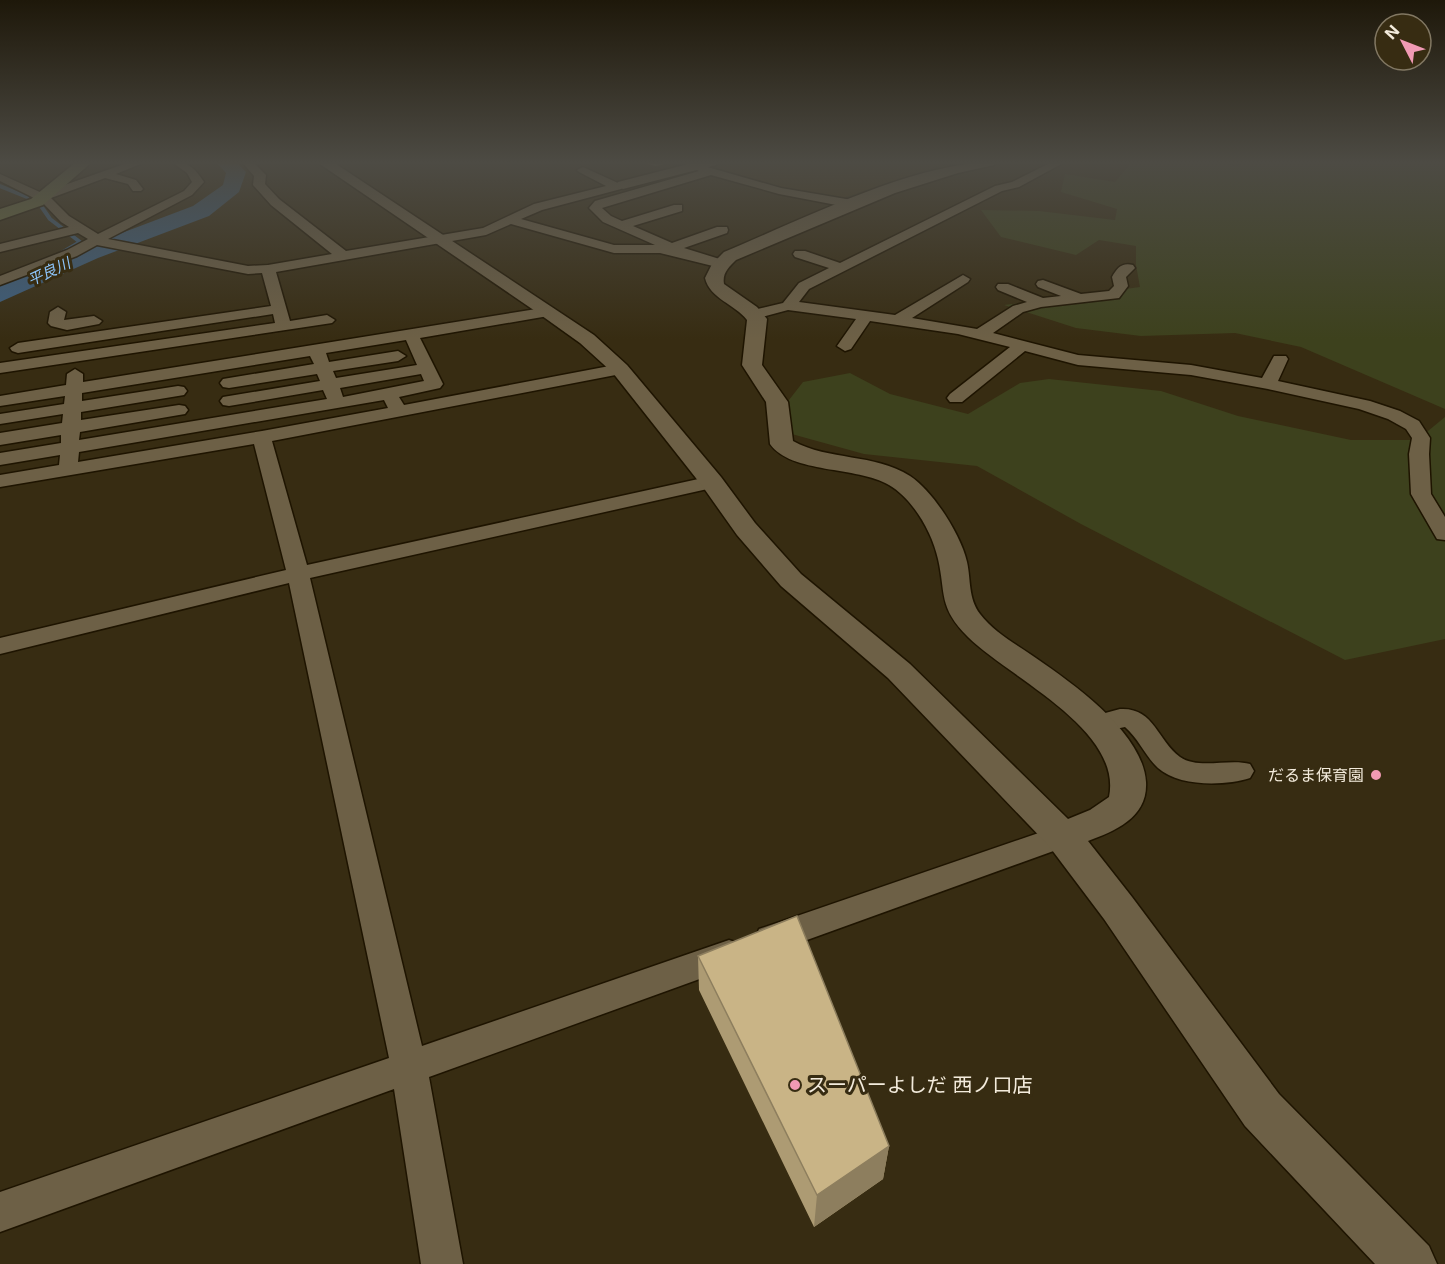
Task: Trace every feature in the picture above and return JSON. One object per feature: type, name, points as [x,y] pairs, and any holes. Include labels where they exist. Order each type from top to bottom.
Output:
[{"type":"street","points":[[68,221],[98,241],[248,270],[268,269],[441,240],[486,231],[507,221]]},
{"type":"street","points":[[0,281],[72,253],[136,221]]},
{"type":"street","points":[[299,221],[345,257]]},
{"type":"street","points":[[412,221],[587,339],[620,369],[712,482],[746,529],[791,580],[899,671],[1062,836],[1118,908],[1262,1110],[1411,1264]]},
{"type":"street","points":[[513,221],[614,249],[673,249]]},
{"type":"street","points":[[612,221],[693,257],[721,264]]},
{"type":"street","points":[[623,225],[636,221]]},
{"type":"street","points":[[0,1212],[1062,836],[1106,819],[1123,806],[1129,795],[1127,772],[1116,747],[1080,707],[977,631],[961,609],[954,585],[953,561],[945,537],[904,484],[891,475],[870,467],[810,458],[782,444],[777,402],[752,365],[757,319],[754,314],[715,286],[716,271],[730,256],[812,221]]},
{"type":"street","points":[[788,306],[804,286],[935,221]]},
{"type":"street","points":[[0,248],[77,229]]},
{"type":"street","points":[[654,264],[673,249],[722,230]]},
{"type":"street","points":[[800,254],[843,268]]},
{"type":"street","points":[[979,335],[1018,309],[1041,303],[1114,295],[1121,286],[1119,277],[1122,271],[1128,268]]},
{"type":"street","points":[[268,269],[284,326]]},
{"type":"street","points":[[898,320],[963,279]]},
{"type":"street","points":[[1043,284],[1080,299]]},
{"type":"street","points":[[1003,287],[1041,303]]},
{"type":"street","points":[[754,314],[788,306],[959,329],[1078,360],[1191,370],[1364,405],[1394,415],[1413,425],[1421,438],[1419,454],[1421,494],[1445,534]]},
{"type":"street","points":[[18,348],[279,309]]},
{"type":"street","points":[[58,312],[56,323],[67,325],[135,315],[136,330]]},
{"type":"street","points":[[0,383],[169,362],[316,350],[549,312]]},
{"type":"street","points":[[845,346],[866,316]]},
{"type":"street","points":[[0,401],[75,372],[98,353],[169,362],[260,344],[254,330],[327,320]]},
{"type":"street","points":[[0,481],[262,437],[289,421],[337,403],[394,403],[434,384],[411,334]]},
{"type":"street","points":[[98,336],[98,353]]},
{"type":"street","points":[[956,398],[1022,346]]},
{"type":"street","points":[[316,350],[337,403]]},
{"type":"street","points":[[1268,384],[1280,359]]},
{"type":"street","points":[[229,401],[327,376],[423,360]]},
{"type":"street","points":[[169,362],[178,391],[181,450]]},
{"type":"street","points":[[0,368],[75,372]]},
{"type":"street","points":[[0,459],[180,429],[289,421],[620,369]]},
{"type":"street","points":[[68,469],[75,372]]},
{"type":"street","points":[[229,383],[327,376]]},
{"type":"street","points":[[0,419],[178,391]]},
{"type":"street","points":[[0,440],[179,410]]},
{"type":"street","points":[[262,437],[298,574],[410,1067],[442,1264]]},
{"type":"street","points":[[0,646],[298,574],[712,482]]},
{"type":"street","points":[[1096,724],[1129,718],[1138,723],[1160,755],[1173,766],[1194,772],[1240,771]]},
{"type":"green space","points":[[989,221],[1445,221],[1445,409],[1301,347],[1235,333],[1141,336],[1076,328],[1004,305],[1140,287],[1136,265],[1136,246],[1099,240],[1076,255],[1001,237]]},
{"type":"green space","points":[[850,373],[890,394],[968,414],[1020,383],[1049,379],[1161,391],[1238,416],[1351,440],[1417,440],[1445,417],[1445,639],[1345,660],[1081,524],[977,466],[864,454],[788,433],[789,400],[803,382]]},
{"type":"building","name":"スーパーよしだ 西ノ口店","points":[[797,916],[889,1146],[817,1195],[698,956]]},
{"type":"waterway","points":[[53,221],[80,242],[58,255]]},
{"type":"waterway","name":"平良川","points":[[0,294],[90,253],[175,221]]},
{"type":"place","name":"だるま保育園","points":[[1376,775]]},
{"type":"place","name":"スーパーよしだ 西ノ口店","points":[[795,1085]]}]
